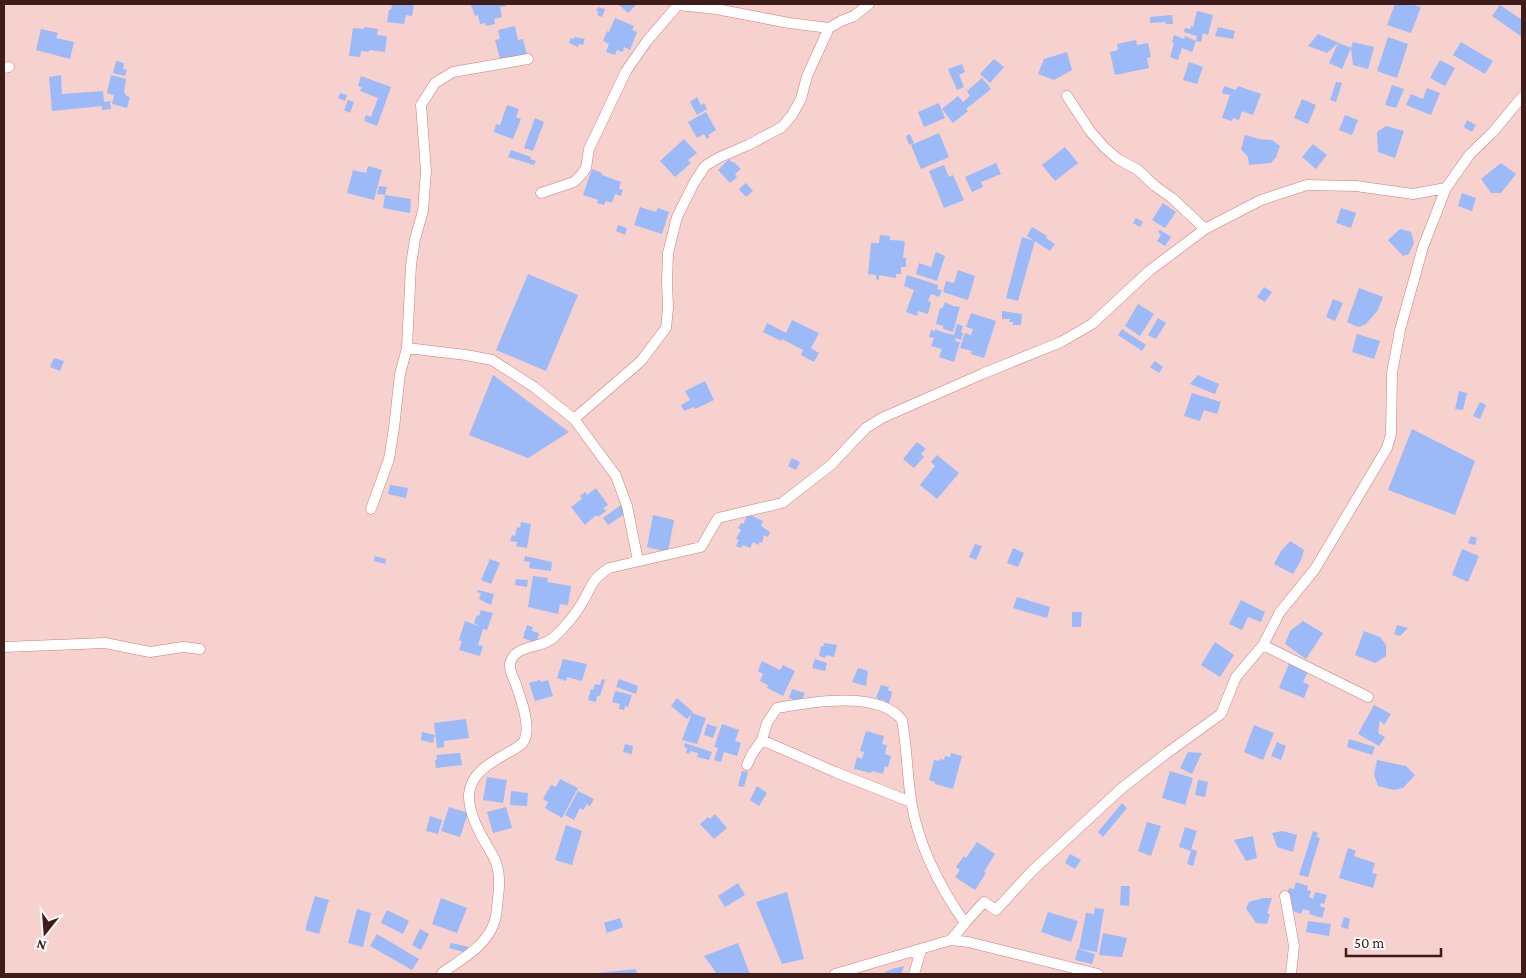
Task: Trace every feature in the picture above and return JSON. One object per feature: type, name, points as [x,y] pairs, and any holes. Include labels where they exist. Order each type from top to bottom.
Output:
[{"type":"street","points":[[541,193],[574,182],[582,174],[586,168],[589,149],[626,71],[647,41],[678,4],[828,28],[854,16],[869,4]]},
{"type":"street","points":[[574,419],[641,361],[666,328],[668,253],[678,217],[704,166],[782,127],[792,115],[801,99],[807,76],[828,28]]},
{"type":"street","points":[[372,508],[389,459],[400,374],[407,348],[411,265],[415,239],[423,211],[426,172],[421,105],[435,83],[453,72],[528,59]]},
{"type":"street","points":[[1067,96],[1105,148],[1118,159],[1138,170],[1172,198],[1205,230]]},
{"type":"street","points":[[951,940],[984,902],[996,910],[1032,871],[1122,788],[1167,752],[1221,714],[1236,678],[1263,645],[1280,612],[1315,569],[1387,448],[1391,434],[1392,373],[1400,330],[1423,247],[1446,188],[1470,154],[1493,132],[1522,97]]},
{"type":"street","points":[[442,974],[471,953],[486,938],[495,921],[500,874],[493,856],[480,836],[469,795],[473,779],[481,770],[516,748],[526,736],[525,714],[510,664],[514,656],[525,648],[548,642],[555,636],[582,603],[591,583],[599,575],[609,568],[701,547],[718,518],[782,503],[830,465],[866,428],[882,418],[1061,342],[1092,324],[1148,271],[1205,230],[1261,200],[1307,185],[1356,186],[1413,194],[1446,188]]},
{"type":"street","points":[[407,348],[492,360],[534,387],[574,419],[616,476],[627,506],[638,561]]},
{"type":"street","points":[[4,647],[106,643],[150,652],[184,647],[200,649]]},
{"type":"street","points":[[1263,645],[1368,697]]},
{"type":"street","points":[[747,765],[762,740],[767,723],[777,708],[853,699],[873,703],[897,714],[902,720],[911,802],[924,850],[934,873],[953,906],[965,922]]},
{"type":"street","points":[[762,740],[911,802]]},
{"type":"street","points":[[1285,896],[1294,946],[1291,974]]},
{"type":"street","points":[[835,974],[951,940],[968,942],[1098,974]]},
{"type":"street","points":[[914,974],[921,950]]},
{"type":"building","points":[[392,4],[414,4],[412,16],[406,15],[404,24],[387,22]]},
{"type":"building","points":[[505,4],[506,6],[500,7],[502,17],[494,19],[495,24],[486,26],[485,23],[480,24],[478,15],[475,16],[471,5]]},
{"type":"building","points":[[618,4],[637,4],[628,13]]},
{"type":"building","points":[[1395,4],[1410,4],[1421,7],[1411,33],[1387,25]]},
{"type":"building","points":[[1500,5],[1522,20],[1522,37],[1492,16]]},
{"type":"building","points":[[598,7],[605,9],[602,17],[597,15],[599,12],[596,11]]},
{"type":"building","points":[[1197,11],[1213,15],[1208,35],[1203,33],[1201,42],[1196,41],[1197,36],[1184,32],[1185,28],[1190,29],[1191,26],[1193,27]]},
{"type":"building","points":[[1172,15],[1173,24],[1166,24],[1165,22],[1150,23],[1150,17]]},
{"type":"building","points":[[615,18],[634,26],[632,30],[637,32],[630,50],[624,47],[623,52],[617,50],[615,55],[606,52],[609,44],[603,41]]},
{"type":"building","points":[[515,26],[518,40],[523,39],[527,55],[501,62],[495,40],[500,39],[498,30]]},
{"type":"building","points":[[364,27],[378,29],[377,35],[387,36],[385,52],[369,50],[369,52],[361,51],[360,57],[349,56],[353,28],[364,29]]},
{"type":"building","points":[[1218,27],[1235,31],[1233,39],[1215,36]]},
{"type":"building","points":[[41,29],[58,33],[56,38],[74,42],[70,59],[36,50]]},
{"type":"building","points":[[1318,34],[1351,48],[1342,69],[1329,63],[1338,43],[1327,53],[1308,46]]},
{"type":"building","points":[[1174,35],[1184,39],[1185,36],[1196,41],[1192,52],[1182,48],[1178,60],[1170,57]]},
{"type":"building","points":[[574,37],[585,39],[583,45],[579,44],[578,47],[569,43],[571,38],[574,39]]},
{"type":"building","points":[[1388,37],[1408,44],[1397,78],[1377,71]]},
{"type":"building","points":[[1136,40],[1137,45],[1148,43],[1151,57],[1147,58],[1149,68],[1115,75],[1110,52],[1118,50],[1117,44]]},
{"type":"building","points":[[1353,42],[1374,47],[1368,69],[1353,65],[1351,48]]},
{"type":"building","points":[[1461,42],[1493,61],[1485,74],[1453,55]]},
{"type":"building","points":[[1067,52],[1072,70],[1054,80],[1038,74],[1044,59]]},
{"type":"building","points":[[994,59],[1004,67],[990,83],[980,74]]},
{"type":"building","points":[[1440,60],[1455,68],[1445,86],[1430,78]]},
{"type":"building","points":[[116,61],[124,63],[123,69],[127,70],[125,76],[113,73]]},
{"type":"building","points":[[1189,62],[1203,67],[1197,84],[1183,80]]},
{"type":"building","points":[[962,64],[965,72],[959,75],[964,87],[957,90],[948,69]]},
{"type":"building","points":[[61,75],[62,94],[103,91],[104,102],[110,101],[111,109],[102,110],[102,106],[52,111],[49,77]]},
{"type":"building","points":[[111,75],[126,79],[124,93],[130,97],[127,108],[112,104],[114,95],[107,93]]},
{"type":"building","points":[[361,76],[391,87],[377,126],[364,121],[366,115],[371,117],[378,98],[360,91],[362,87],[358,86]]},
{"type":"building","points":[[982,78],[991,89],[966,109],[968,111],[953,123],[942,109],[958,96],[963,102],[970,96],[967,91]]},
{"type":"building","points":[[1336,82],[1342,83],[1336,102],[1330,100]]},
{"type":"building","points":[[1392,85],[1404,89],[1396,108],[1385,105]]},
{"type":"building","points":[[1224,86],[1236,90],[1238,86],[1261,94],[1253,115],[1242,111],[1239,120],[1233,118],[1232,121],[1222,118],[1230,95],[1222,93]]},
{"type":"building","points":[[1427,88],[1440,93],[1431,115],[1406,105],[1411,94],[1423,99]]},
{"type":"building","points":[[340,93],[347,95],[345,101],[338,98]]},
{"type":"building","points":[[697,97],[701,105],[704,103],[707,109],[697,115],[690,102]]},
{"type":"building","points":[[1302,99],[1316,105],[1308,124],[1294,118]]},
{"type":"building","points":[[348,100],[354,102],[350,113],[344,110]]},
{"type":"building","points":[[939,103],[945,118],[924,127],[918,112]]},
{"type":"building","points":[[507,105],[519,109],[516,117],[521,119],[513,139],[494,132],[496,124],[500,125]]},
{"type":"building","points":[[706,112],[716,130],[708,135],[710,137],[707,139],[704,134],[697,138],[688,122]]},
{"type":"building","points":[[1345,115],[1358,120],[1352,135],[1339,130]]},
{"type":"building","points":[[535,118],[544,122],[533,151],[524,148]]},
{"type":"building","points":[[1467,120],[1476,125],[1472,132],[1464,127]]},
{"type":"building","points":[[1386,126],[1404,131],[1395,158],[1378,152],[1377,132]]},
{"type":"building","points":[[939,133],[949,157],[921,169],[911,145]]},
{"type":"building","points":[[910,134],[914,143],[909,145],[906,136]]},
{"type":"building","points":[[1245,135],[1272,140],[1280,146],[1276,157],[1271,163],[1249,165],[1248,157],[1241,149]]},
{"type":"building","points":[[684,139],[697,153],[688,160],[691,163],[675,177],[660,161]]},
{"type":"building","points":[[1313,144],[1327,155],[1316,169],[1302,157]]},
{"type":"building","points":[[1065,147],[1078,163],[1055,181],[1042,165]]},
{"type":"building","points":[[511,150],[531,157],[530,159],[536,161],[534,165],[508,157]]},
{"type":"building","points":[[729,159],[741,169],[735,174],[737,177],[730,183],[718,170]]},
{"type":"building","points":[[996,163],[1001,174],[981,182],[983,187],[972,192],[965,177]]},
{"type":"building","points":[[1501,163],[1516,174],[1501,193],[1491,193],[1481,179]]},
{"type":"building","points":[[944,165],[949,177],[953,175],[964,200],[944,208],[929,171]]},
{"type":"building","points":[[368,166],[382,170],[374,200],[347,193],[353,170],[366,173]]},
{"type":"building","points":[[592,169],[621,182],[619,189],[623,190],[621,196],[615,194],[612,203],[606,201],[604,205],[597,203],[598,200],[583,195]]},
{"type":"building","points":[[746,183],[753,191],[746,197],[739,189]]},
{"type":"building","points":[[379,186],[387,187],[385,195],[377,194]]},
{"type":"building","points":[[1462,193],[1476,198],[1472,211],[1458,206]]},
{"type":"building","points":[[385,195],[411,199],[410,213],[383,208]]},
{"type":"building","points":[[1163,203],[1176,212],[1165,228],[1152,220]]},
{"type":"building","points":[[640,207],[656,212],[658,208],[669,212],[662,234],[634,225]]},
{"type":"building","points":[[1341,208],[1356,213],[1351,228],[1336,223]]},
{"type":"building","points":[[1136,218],[1143,222],[1140,227],[1133,223]]},
{"type":"building","points":[[618,225],[627,228],[625,235],[616,231]]},
{"type":"building","points":[[1032,227],[1047,236],[1046,238],[1055,244],[1050,251],[1027,236]]},
{"type":"building","points":[[1400,229],[1411,232],[1414,243],[1409,254],[1403,256],[1388,240]]},
{"type":"building","points":[[1160,230],[1171,237],[1165,246],[1157,241],[1161,235],[1158,232]]},
{"type":"building","points":[[880,235],[890,236],[890,240],[905,241],[903,258],[906,258],[906,267],[901,267],[901,274],[896,274],[896,278],[879,275],[879,280],[876,279],[876,275],[868,274],[871,243],[879,243]]},
{"type":"building","points":[[1022,237],[1035,241],[1018,301],[1006,298]]},
{"type":"building","points":[[936,252],[945,256],[937,281],[916,274],[919,263],[931,267]]},
{"type":"building","points":[[958,270],[975,276],[968,300],[943,292],[946,281],[954,283]]},
{"type":"building","points":[[528,274],[578,295],[546,371],[496,350]]},
{"type":"building","points":[[907,275],[938,285],[937,289],[942,290],[939,297],[931,294],[928,301],[931,302],[928,314],[918,311],[917,316],[906,312],[914,290],[904,286]]},
{"type":"building","points":[[1264,287],[1272,292],[1265,302],[1257,297]]},
{"type":"building","points":[[1359,288],[1383,297],[1378,310],[1365,325],[1358,327],[1347,322]]},
{"type":"building","points":[[1333,299],[1343,303],[1335,321],[1326,317]]},
{"type":"building","points":[[945,302],[955,307],[960,307],[953,332],[943,329],[943,326],[936,324],[940,308],[942,309]]},
{"type":"building","points":[[1138,304],[1154,314],[1140,336],[1125,326]]},
{"type":"building","points":[[1002,311],[1022,314],[1021,325],[1013,325],[1013,322],[1009,322],[1010,319],[1002,319]]},
{"type":"building","points":[[971,313],[996,321],[984,358],[971,354],[972,351],[960,348],[965,333],[971,335],[973,329],[966,327]]},
{"type":"building","points":[[1158,318],[1166,323],[1156,339],[1148,335]]},
{"type":"building","points":[[792,320],[819,333],[811,348],[819,353],[814,362],[801,355],[803,350],[763,332],[767,323],[786,333]]},
{"type":"building","points":[[957,324],[963,326],[961,332],[963,333],[961,340],[956,338],[955,341],[960,342],[954,362],[939,357],[942,349],[931,346],[934,338],[929,337],[931,330],[935,331],[935,329],[954,335]]},
{"type":"building","points":[[1122,329],[1146,345],[1142,351],[1118,335]]},
{"type":"building","points":[[1357,334],[1380,341],[1374,359],[1352,352]]},
{"type":"building","points":[[54,358],[64,361],[60,371],[50,367]]},
{"type":"building","points":[[1155,361],[1163,367],[1159,373],[1150,367]]},
{"type":"building","points":[[493,375],[569,432],[528,458],[469,435]]},
{"type":"building","points":[[1198,375],[1219,384],[1215,394],[1190,384]]},
{"type":"building","points":[[705,381],[714,400],[695,409],[694,407],[684,411],[681,405],[690,400],[685,391]]},
{"type":"building","points":[[1459,391],[1467,393],[1463,410],[1455,409]]},
{"type":"building","points":[[1192,393],[1221,402],[1217,414],[1204,410],[1200,421],[1184,416]]},
{"type":"building","points":[[1480,402],[1486,405],[1480,419],[1473,416]]},
{"type":"building","points":[[1412,429],[1475,461],[1455,515],[1388,490]]},
{"type":"building","points":[[917,442],[926,449],[921,454],[924,457],[914,468],[903,459]]},
{"type":"building","points":[[937,455],[959,473],[937,499],[920,485],[935,466],[931,462]]},
{"type":"building","points":[[792,458],[800,462],[796,470],[788,466]]},
{"type":"building","points":[[390,485],[408,488],[406,498],[388,494]]},
{"type":"building","points":[[596,488],[608,505],[603,508],[606,511],[598,517],[596,515],[585,525],[571,507],[582,499],[580,496],[585,492],[587,495]]},
{"type":"building","points":[[621,505],[626,513],[608,525],[603,518]]},
{"type":"building","points":[[748,514],[763,521],[761,526],[770,532],[768,537],[764,535],[762,543],[760,542],[758,545],[753,542],[750,548],[743,545],[741,548],[736,546],[739,540],[736,539],[741,530],[738,528],[741,523],[743,524]]},
{"type":"building","points":[[653,515],[674,520],[668,552],[647,547]]},
{"type":"building","points":[[521,522],[531,524],[527,548],[516,546],[517,542],[510,541],[512,535],[515,536],[517,527],[520,528]]},
{"type":"building","points":[[1471,536],[1477,538],[1475,545],[1468,543]]},
{"type":"building","points":[[1290,541],[1304,550],[1293,574],[1274,564],[1281,551]]},
{"type":"building","points":[[975,544],[982,546],[976,560],[969,557]]},
{"type":"building","points":[[1013,548],[1024,553],[1018,567],[1007,563]]},
{"type":"building","points":[[1462,549],[1479,556],[1468,582],[1452,575]]},
{"type":"building","points":[[375,556],[386,559],[385,564],[374,561]]},
{"type":"building","points":[[525,556],[552,562],[551,571],[529,568],[530,562],[524,561]]},
{"type":"building","points":[[490,559],[500,563],[491,584],[481,580]]},
{"type":"building","points":[[533,576],[548,578],[547,582],[571,586],[568,605],[560,604],[558,614],[528,607]]},
{"type":"building","points":[[516,579],[528,580],[527,587],[515,585]]},
{"type":"building","points":[[478,590],[494,594],[491,605],[479,599],[481,593],[477,592]]},
{"type":"building","points":[[1017,597],[1050,607],[1047,618],[1013,608]]},
{"type":"building","points":[[1241,600],[1265,612],[1261,622],[1248,617],[1242,630],[1229,624]]},
{"type":"building","points":[[481,610],[493,613],[487,630],[483,629],[478,645],[483,646],[480,656],[459,650],[462,641],[459,640],[465,621],[481,627],[474,623]]},
{"type":"building","points":[[1072,612],[1082,612],[1081,627],[1072,627]]},
{"type":"building","points":[[1303,621],[1323,633],[1306,659],[1285,644],[1290,631]]},
{"type":"building","points":[[527,625],[533,627],[532,631],[539,633],[536,643],[523,638]]},
{"type":"building","points":[[1397,625],[1408,628],[1400,636],[1394,634]]},
{"type":"building","points":[[1364,631],[1380,637],[1386,645],[1386,656],[1375,663],[1355,655]]},
{"type":"building","points":[[1215,642],[1234,655],[1220,677],[1201,665]]},
{"type":"building","points":[[824,643],[837,645],[834,657],[826,655],[825,658],[819,656],[821,646],[823,647]]},
{"type":"building","points":[[563,659],[587,664],[582,681],[567,677],[566,681],[557,678]]},
{"type":"building","points":[[815,659],[827,663],[825,671],[812,668]]},
{"type":"building","points":[[762,661],[780,670],[783,665],[795,671],[783,696],[767,688],[768,685],[760,681],[763,674],[758,671]]},
{"type":"building","points":[[1290,661],[1309,669],[1303,682],[1309,685],[1304,698],[1279,688]]},
{"type":"building","points":[[858,668],[868,671],[866,686],[852,682]]},
{"type":"building","points":[[602,679],[605,680],[596,702],[588,700],[591,689],[593,690],[595,684],[600,685]]},
{"type":"building","points":[[619,679],[638,686],[636,694],[616,687]]},
{"type":"building","points":[[540,680],[541,682],[548,680],[553,696],[535,701],[529,683]]},
{"type":"building","points":[[881,685],[889,687],[888,690],[892,692],[889,704],[881,699],[877,701],[878,698],[876,698]]},
{"type":"building","points":[[792,689],[805,693],[801,702],[789,698]]},
{"type":"building","points":[[615,691],[632,695],[628,707],[625,706],[624,710],[619,709],[620,704],[612,702]]},
{"type":"building","points":[[677,698],[693,712],[687,719],[671,706]]},
{"type":"building","points":[[1374,705],[1391,714],[1384,725],[1380,720],[1378,733],[1385,737],[1379,746],[1358,734]]},
{"type":"building","points":[[692,713],[706,718],[697,744],[682,740]]},
{"type":"building","points":[[466,719],[469,738],[444,741],[444,747],[437,748],[434,723]]},
{"type":"building","points":[[707,724],[717,727],[713,738],[704,735]]},
{"type":"building","points":[[722,724],[739,730],[735,741],[741,743],[737,756],[724,752],[721,762],[714,760],[718,748],[714,747]]},
{"type":"building","points":[[1254,725],[1274,733],[1263,760],[1244,752]]},
{"type":"building","points":[[866,731],[884,736],[882,744],[887,745],[885,754],[891,756],[888,767],[885,766],[883,774],[854,769],[857,757],[862,759],[864,752],[860,751]]},
{"type":"building","points":[[422,732],[435,735],[433,743],[421,740]]},
{"type":"building","points":[[1349,739],[1375,747],[1372,755],[1347,747]]},
{"type":"building","points":[[1277,742],[1286,746],[1281,760],[1271,756]]},
{"type":"building","points":[[685,743],[712,752],[709,760],[697,757],[698,753],[690,751],[689,754],[686,753]]},
{"type":"building","points":[[625,744],[633,746],[632,754],[623,752]]},
{"type":"building","points":[[1188,752],[1202,753],[1192,774],[1180,768]]},
{"type":"building","points":[[460,753],[462,765],[436,768],[436,755]]},
{"type":"building","points":[[951,753],[962,756],[953,789],[935,784],[935,782],[929,780],[934,760],[944,760],[945,756],[950,757]]},
{"type":"building","points":[[1377,760],[1406,766],[1415,775],[1403,788],[1394,790],[1378,786],[1374,774]]},
{"type":"building","points":[[742,771],[748,772],[744,787],[738,786]]},
{"type":"building","points":[[1170,771],[1193,778],[1185,805],[1162,798]]},
{"type":"building","points":[[487,777],[507,780],[503,803],[483,800]]},
{"type":"building","points":[[560,779],[578,788],[562,818],[545,808],[548,802],[543,799],[551,785],[556,787]]},
{"type":"building","points":[[1198,780],[1208,782],[1205,797],[1195,795]]},
{"type":"building","points":[[757,786],[767,793],[759,806],[750,800]]},
{"type":"building","points":[[511,791],[528,793],[527,806],[510,805]]},
{"type":"building","points":[[578,791],[594,799],[590,806],[587,804],[583,810],[580,808],[574,820],[565,815]]},
{"type":"building","points":[[1122,803],[1127,808],[1103,837],[1098,832]]},
{"type":"building","points":[[449,807],[468,813],[460,837],[441,831]]},
{"type":"building","points":[[506,807],[512,828],[493,833],[487,812]]},
{"type":"building","points":[[715,814],[727,828],[714,839],[700,824]]},
{"type":"building","points":[[430,816],[442,820],[438,834],[426,831]]},
{"type":"building","points":[[1147,822],[1161,826],[1151,856],[1138,851]]},
{"type":"building","points":[[566,825],[582,831],[572,865],[555,860]]},
{"type":"building","points":[[1185,827],[1197,831],[1191,849],[1197,851],[1193,866],[1187,864],[1191,851],[1179,847]]},
{"type":"building","points":[[1282,831],[1297,835],[1293,852],[1277,847],[1272,833]]},
{"type":"building","points":[[1313,831],[1318,833],[1316,837],[1320,838],[1308,877],[1299,875]]},
{"type":"building","points":[[1253,836],[1257,858],[1246,861],[1234,840]]},
{"type":"building","points":[[977,842],[995,854],[975,890],[955,877],[960,870],[956,867],[964,856],[966,858]]},
{"type":"building","points":[[1348,848],[1356,851],[1354,856],[1375,863],[1372,873],[1377,874],[1373,888],[1339,878]]},
{"type":"building","points":[[1070,854],[1081,860],[1075,869],[1065,863]]},
{"type":"building","points":[[1296,882],[1308,886],[1307,890],[1311,891],[1309,897],[1313,899],[1315,892],[1327,895],[1324,904],[1321,903],[1320,906],[1325,908],[1322,918],[1309,914],[1310,911],[1303,909],[1301,914],[1290,910],[1292,902],[1285,900],[1289,888],[1294,889]]},
{"type":"building","points":[[738,883],[745,895],[725,907],[718,896]]},
{"type":"building","points":[[1121,886],[1130,886],[1129,906],[1120,905]]},
{"type":"building","points":[[787,892],[804,959],[782,964],[756,902]]},
{"type":"building","points":[[315,896],[329,900],[319,934],[305,930]]},
{"type":"building","points":[[441,898],[467,908],[457,933],[432,924]]},
{"type":"building","points":[[1263,898],[1272,898],[1267,913],[1270,914],[1267,924],[1256,923],[1246,908],[1249,902]]},
{"type":"building","points":[[1095,908],[1104,909],[1097,952],[1079,949],[1086,913],[1094,914]]},
{"type":"building","points":[[357,909],[371,913],[363,947],[348,943]]},
{"type":"building","points":[[387,910],[409,921],[403,934],[381,923]]},
{"type":"building","points":[[1048,912],[1078,921],[1071,942],[1041,932]]},
{"type":"building","points":[[1344,917],[1350,919],[1348,929],[1341,927]]},
{"type":"building","points":[[620,918],[623,927],[607,933],[604,923]]},
{"type":"building","points":[[1308,921],[1331,924],[1329,936],[1306,932]]},
{"type":"building","points":[[420,929],[429,934],[421,950],[412,945]]},
{"type":"building","points":[[1103,933],[1127,938],[1122,957],[1099,955]]},
{"type":"building","points":[[377,934],[419,959],[412,970],[370,946]]},
{"type":"building","points":[[451,943],[469,947],[467,953],[449,948]]},
{"type":"building","points":[[738,943],[750,974],[717,974],[704,956]]},
{"type":"building","points":[[1078,949],[1095,954],[1092,964],[1075,960]]},
{"type":"building","points":[[904,966],[901,974],[881,974],[892,969]]},
{"type":"building","points":[[636,969],[637,974],[597,974],[597,973]]}]
